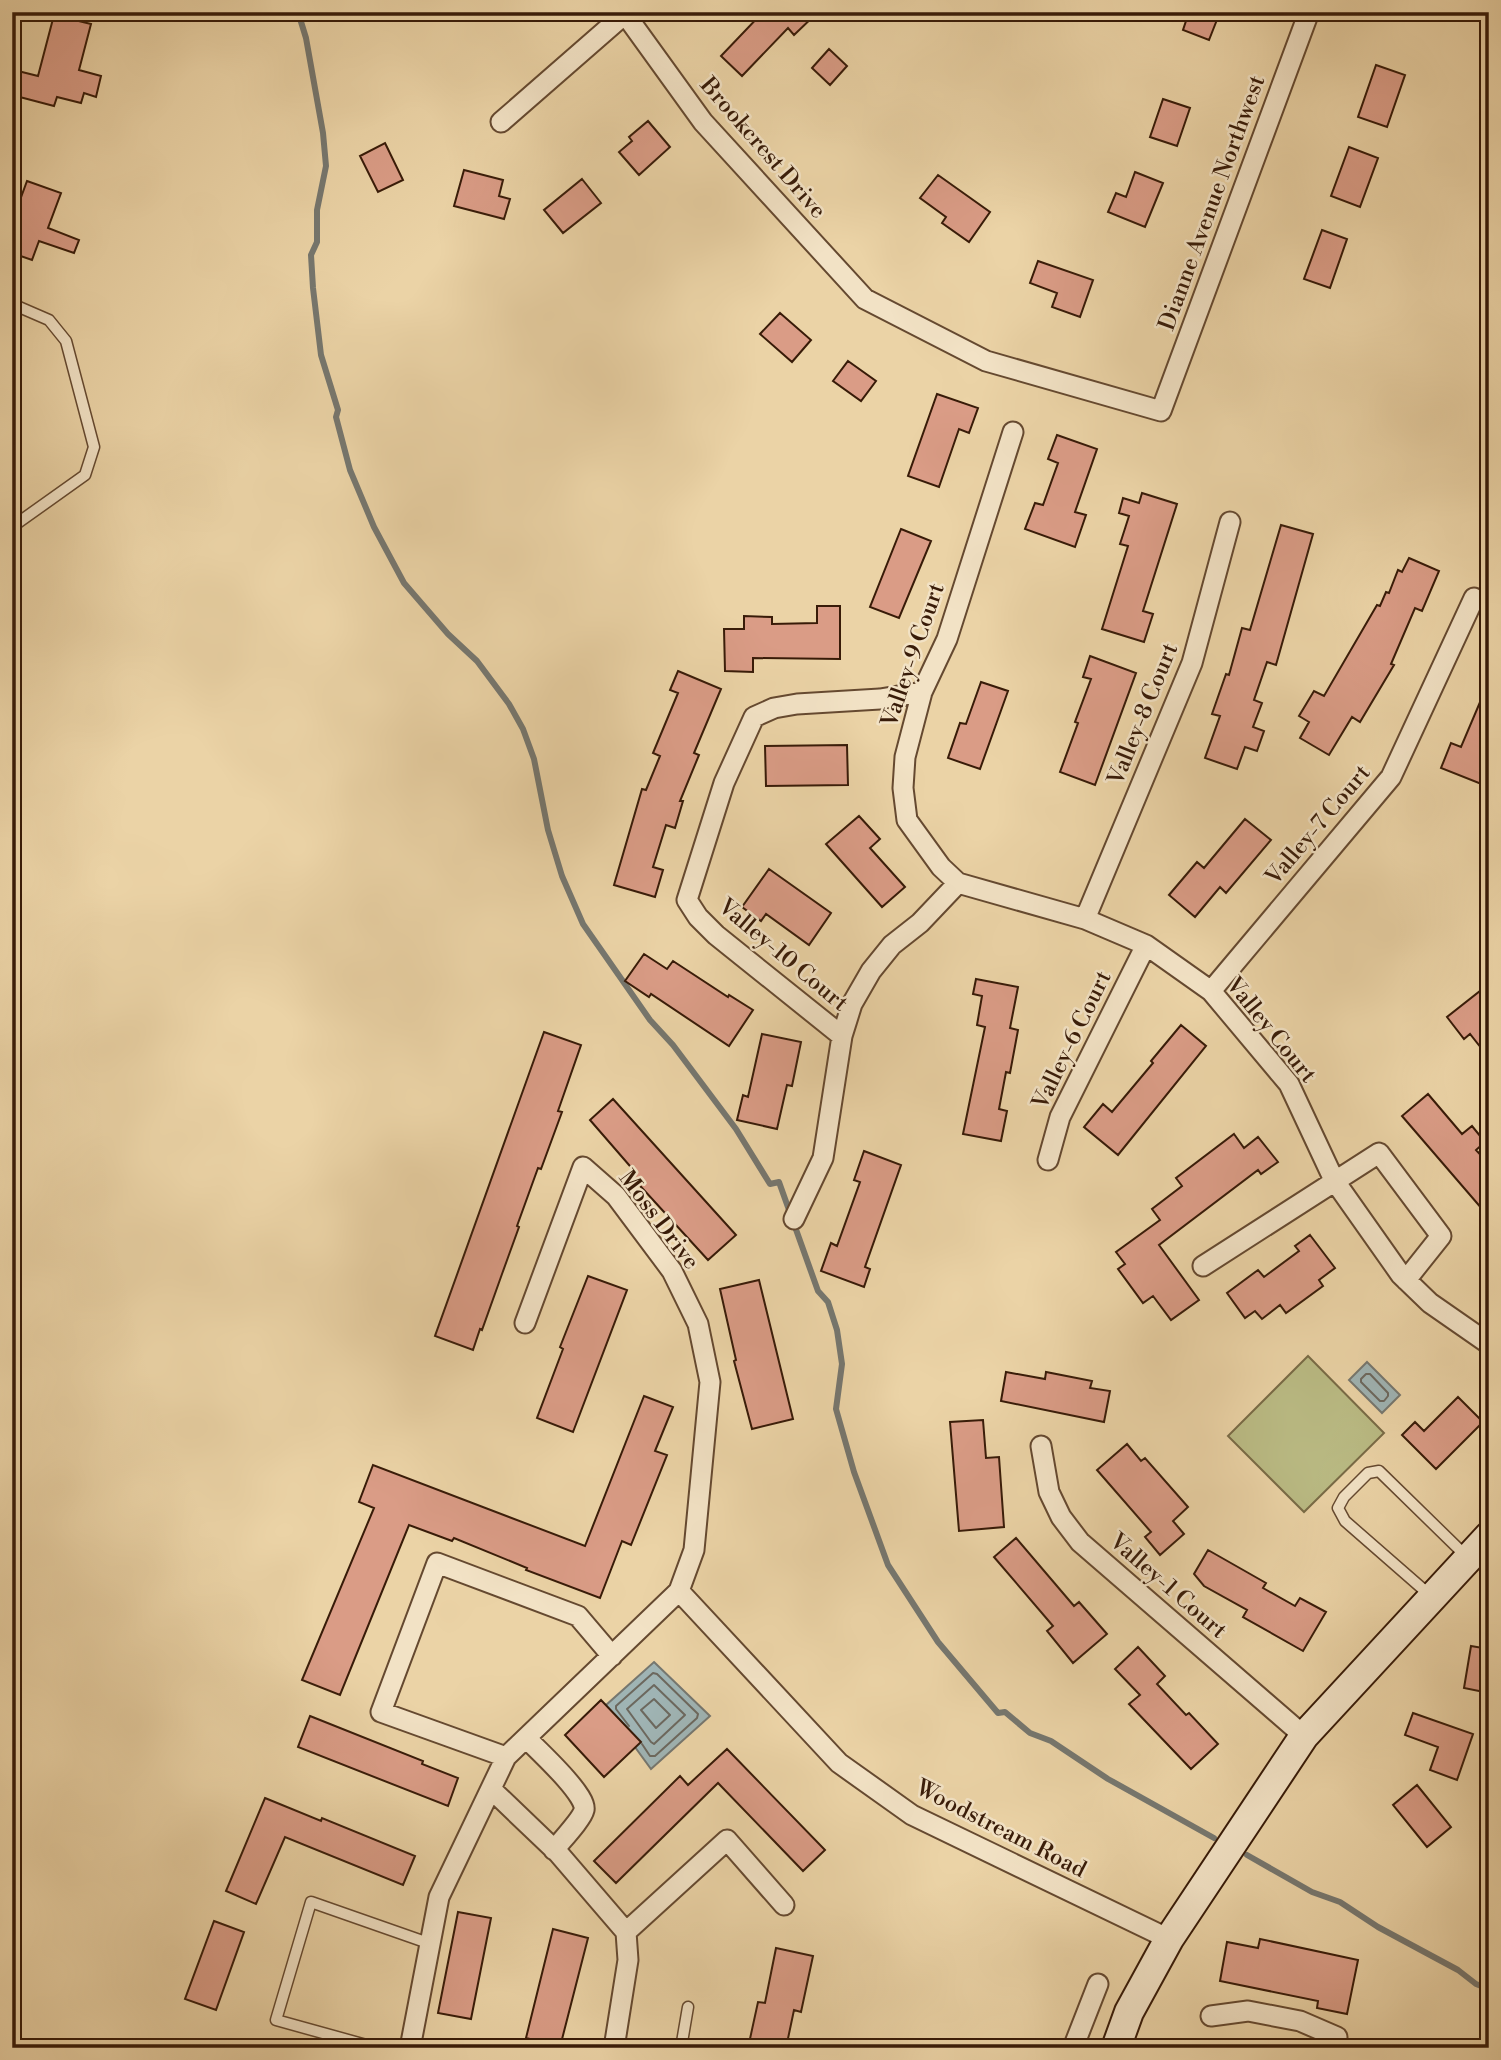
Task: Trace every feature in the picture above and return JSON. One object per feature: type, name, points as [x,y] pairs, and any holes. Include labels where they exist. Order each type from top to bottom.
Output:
[{"type":"street","name":"Dianne Avenue Northwest","points":[[1161,411],[1309,12]]},
{"type":"street","name":"Brookcrest Drive","points":[[626,13],[703,122],[865,299],[986,361],[1161,411]]},
{"type":"street","points":[[501,122],[626,13]]},
{"type":"street","name":"Valley-9 Court","points":[[958,883],[941,867],[908,820],[903,788],[905,757],[922,692],[947,639],[1013,432]]},
{"type":"street","name":"Valley-8 Court","points":[[1085,919],[1192,663],[1230,522]]},
{"type":"street","name":"Valley-7 Court","points":[[1211,991],[1391,777],[1474,598]]},
{"type":"street","name":"Valley-10 Court","points":[[842,1036],[716,935],[698,918],[687,900],[724,783],[754,717],[786,706],[880,699],[922,692]]},
{"type":"street","name":"Valley-10 Court","points":[[794,1219],[823,1158],[842,1036],[852,1004],[871,971],[892,945],[920,923],[958,883]]},
{"type":"street","name":"Valley Court","points":[[958,883],[1085,919],[1146,944],[1211,991],[1289,1084],[1334,1180],[1401,1275],[1430,1303],[1489,1344]]},
{"type":"street","name":"Valley-6 Court","points":[[1048,1160],[1060,1117],[1146,944]]},
{"type":"street","points":[[1203,1266],[1379,1153],[1441,1236],[1406,1280]]},
{"type":"street","name":"Moss Drive","points":[[525,1323],[583,1167],[616,1196],[672,1271],[698,1324],[701,1336],[710,1382],[694,1550],[679,1591]]},
{"type":"street","name":"Valley-1 Court","points":[[1041,1446],[1049,1492],[1061,1517],[1080,1542],[1304,1736]]},
{"type":"street","points":[[1115,2048],[1129,2012],[1169,1939],[1304,1736],[1489,1536]]},
{"type":"street","points":[[506,1757],[381,1712],[437,1563],[578,1616],[612,1656]]},
{"type":"street","points":[[410,2048],[439,1897],[506,1757],[679,1591]]},
{"type":"street","name":"Woodstream Road","points":[[679,1591],[839,1763],[912,1815],[1169,1939]]},
{"type":"street","points":[[526,1738],[585,1803],[584,1812],[554,1850]]},
{"type":"street","points":[[491,1789],[554,1850],[626,1932],[628,1960],[614,2048]]},
{"type":"street","points":[[626,1932],[727,1840],[784,1905]]},
{"type":"street","points":[[1073,2048],[1098,1984]]},
{"type":"street","points":[[1211,2015],[1248,2011],[1300,2021],[1337,2038],[1334,2048]]},
{"type":"lane","points":[[12,306],[48,320],[66,341],[94,447],[85,475],[12,527]]},
{"type":"lane","points":[[1433,1597],[1345,1521],[1338,1508],[1344,1497],[1368,1473],[1379,1471],[1468,1559]]},
{"type":"lane","points":[[377,2048],[276,2020],[311,1902],[431,1944]]},
{"type":"lane","points":[[681,2048],[688,2007]]},
{"type":"green space","points":[[1308,1356],[1384,1433],[1304,1512],[1228,1436]]},
{"type":"water","points":[[1367,1362],[1400,1395],[1382,1413],[1349,1380]]},
{"type":"water","points":[[654,1662],[710,1716],[651,1769],[605,1706]]},
{"type":"building","points":[[763,12],[818,12],[794,35],[788,28],[742,76],[721,56]]},
{"type":"building","points":[[1189,12],[1220,12],[1209,40],[1183,30]]},
{"type":"building","points":[[54,15],[91,24],[79,70],[101,76],[96,97],[84,93],[81,103],[57,97],[54,106],[12,95],[14,70],[38,76]]},
{"type":"building","points":[[829,49],[847,66],[830,85],[812,68]]},
{"type":"building","points":[[1376,65],[1405,75],[1387,127],[1358,117]]},
{"type":"building","points":[[1163,99],[1190,108],[1177,146],[1150,137]]},
{"type":"building","points":[[648,121],[670,147],[639,175],[619,152],[632,141],[629,137]]},
{"type":"building","points":[[385,143],[403,180],[378,192],[360,156]]},
{"type":"building","points":[[1349,147],[1378,158],[1360,207],[1331,196]]},
{"type":"building","points":[[464,170],[503,180],[499,196],[510,199],[504,219],[454,206]]},
{"type":"building","points":[[1135,172],[1163,183],[1145,227],[1108,212],[1116,193],[1126,197]]},
{"type":"building","points":[[938,175],[990,212],[969,242],[942,223],[946,217],[920,198]]},
{"type":"building","points":[[582,179],[601,203],[563,233],[544,210]]},
{"type":"building","points":[[27,181],[61,193],[48,228],[79,240],[74,253],[39,241],[32,260],[12,253],[12,222]]},
{"type":"building","points":[[1322,230],[1347,239],[1330,288],[1304,279]]},
{"type":"building","points":[[1038,261],[1093,280],[1080,317],[1052,307],[1057,293],[1030,283]]},
{"type":"building","points":[[780,313],[811,340],[792,362],[760,334]]},
{"type":"building","points":[[848,361],[876,381],[861,401],[833,381]]},
{"type":"building","points":[[937,394],[978,408],[969,433],[959,429],[939,487],[908,476]]},
{"type":"building","points":[[1057,435],[1097,449],[1075,512],[1086,515],[1075,547],[1025,529],[1035,503],[1043,505],[1058,463],[1048,459]]},
{"type":"building","points":[[1142,493],[1177,504],[1143,611],[1153,614],[1144,642],[1102,629],[1128,546],[1120,544],[1129,516],[1119,513],[1123,498],[1139,503]]},
{"type":"building","points":[[1281,525],[1313,534],[1276,665],[1267,662],[1254,700],[1262,703],[1253,727],[1264,731],[1257,751],[1245,747],[1237,769],[1205,758],[1220,716],[1212,714],[1226,674],[1229,675],[1242,628],[1250,630]]},
{"type":"building","points":[[901,529],[931,541],[899,618],[870,607]]},
{"type":"building","points":[[1409,558],[1439,571],[1422,611],[1415,608],[1391,664],[1394,665],[1360,722],[1352,717],[1329,755],[1300,738],[1309,722],[1299,716],[1314,691],[1324,696],[1377,605],[1380,606],[1386,592],[1389,593],[1398,570],[1402,572]]},
{"type":"building","points":[[817,606],[840,606],[840,659],[753,658],[753,672],[725,671],[724,629],[744,629],[744,616],[772,617],[772,624],[817,623]]},
{"type":"building","points":[[1090,656],[1136,673],[1095,785],[1060,772],[1091,679],[1083,677]]},
{"type":"building","points":[[678,671],[721,689],[694,753],[699,755],[680,801],[683,801],[675,828],[666,825],[653,867],[663,870],[655,897],[614,885],[642,789],[646,790],[660,756],[653,753],[678,693],[670,690]]},
{"type":"building","points":[[1489,681],[1489,787],[1441,768],[1451,743],[1461,747]]},
{"type":"building","points":[[981,682],[1008,691],[980,769],[948,758],[960,723],[966,724]]},
{"type":"building","points":[[847,745],[848,785],[766,786],[765,746]]},
{"type":"building","points":[[859,816],[880,839],[870,848],[905,887],[882,907],[826,844]]},
{"type":"building","points":[[1245,819],[1271,840],[1226,893],[1220,887],[1195,917],[1169,895],[1197,862],[1204,868]]},
{"type":"building","points":[[769,869],[831,913],[809,945],[766,914],[761,921],[742,907]]},
{"type":"building","points":[[644,954],[667,969],[673,961],[753,1010],[729,1046],[651,994],[649,997],[625,981]]},
{"type":"building","points":[[976,979],[1018,987],[1010,1028],[1018,1030],[1010,1073],[1006,1072],[999,1109],[1007,1111],[1001,1141],[963,1134],[985,1027],[977,1025],[982,996],[973,994]]},
{"type":"building","points":[[1480,991],[1489,1003],[1489,1058],[1470,1034],[1464,1039],[1447,1017]]},
{"type":"building","points":[[1181,1025],[1206,1046],[1118,1155],[1084,1127],[1103,1104],[1112,1112]]},
{"type":"building","points":[[544,1032],[581,1045],[558,1111],[562,1112],[541,1169],[538,1168],[473,1350],[435,1336]]},
{"type":"building","points":[[762,1034],[801,1042],[792,1086],[787,1085],[777,1129],[737,1120],[743,1095],[748,1097]]},
{"type":"building","points":[[1428,1094],[1462,1134],[1472,1126],[1485,1142],[1476,1150],[1489,1164],[1489,1217],[1402,1116]]},
{"type":"building","points":[[613,1099],[736,1235],[708,1260],[632,1177],[636,1173],[590,1120]]},
{"type":"building","points":[[1234,1134],[1244,1148],[1258,1137],[1278,1162],[1261,1174],[1258,1170],[1159,1245],[1199,1300],[1171,1320],[1153,1296],[1143,1303],[1118,1269],[1125,1264],[1116,1252],[1160,1220],[1152,1209],[1182,1186],[1176,1178]]},
{"type":"building","points":[[864,1151],[901,1165],[865,1267],[870,1269],[864,1287],[821,1271],[831,1243],[837,1246],[860,1182],[854,1180]]},
{"type":"building","points":[[1310,1235],[1335,1268],[1319,1280],[1323,1286],[1286,1313],[1280,1305],[1262,1319],[1255,1311],[1245,1318],[1227,1293],[1258,1270],[1264,1277],[1299,1251],[1295,1246]]},
{"type":"building","points":[[588,1276],[627,1290],[573,1432],[537,1418],[563,1349],[560,1347]]},
{"type":"building","points":[[759,1280],[793,1419],[752,1429],[734,1361],[736,1360],[720,1289]]},
{"type":"building","points":[[1006,1372],[1045,1379],[1046,1372],[1092,1381],[1090,1388],[1110,1391],[1104,1422],[1001,1401]]},
{"type":"building","points":[[644,1396],[673,1407],[655,1451],[667,1455],[631,1545],[622,1541],[600,1598],[526,1570],[527,1568],[454,1538],[452,1541],[409,1525],[340,1695],[302,1680],[374,1508],[359,1502],[373,1465],[585,1546]]},
{"type":"building","points":[[1458,1397],[1483,1422],[1436,1469],[1402,1435],[1415,1422],[1424,1431]]},
{"type":"building","points":[[983,1420],[986,1458],[999,1457],[1004,1527],[959,1531],[950,1422]]},
{"type":"building","points":[[1127,1444],[1141,1461],[1145,1458],[1188,1507],[1173,1521],[1184,1534],[1160,1555],[1145,1537],[1151,1532],[1097,1470]]},
{"type":"building","points":[[1016,1538],[1074,1606],[1079,1602],[1107,1634],[1073,1663],[1047,1631],[1053,1626],[994,1557]]},
{"type":"building","points":[[1208,1550],[1266,1583],[1263,1588],[1295,1606],[1300,1598],[1326,1612],[1303,1651],[1243,1617],[1247,1610],[1204,1586],[1194,1574]]},
{"type":"building","points":[[1471,1646],[1489,1649],[1489,1693],[1464,1688]]},
{"type":"building","points":[[1138,1647],[1165,1676],[1157,1684],[1218,1744],[1191,1769],[1129,1704],[1140,1695],[1115,1669]]},
{"type":"building","points":[[601,1700],[641,1742],[604,1777],[565,1735]]},
{"type":"building","points":[[1413,1713],[1473,1734],[1457,1780],[1430,1770],[1438,1747],[1405,1735]]},
{"type":"building","points":[[310,1716],[423,1761],[422,1764],[458,1778],[448,1806],[298,1747]]},
{"type":"building","points":[[727,1749],[825,1850],[803,1871],[718,1783],[616,1883],[594,1861],[680,1776],[688,1785]]},
{"type":"building","points":[[1417,1785],[1451,1827],[1427,1847],[1393,1805]]},
{"type":"building","points":[[265,1798],[415,1856],[403,1885],[285,1837],[256,1904],[226,1891]]},
{"type":"building","points":[[458,1912],[491,1918],[471,2019],[438,2013]]},
{"type":"building","points":[[214,1921],[244,1932],[216,2010],[185,1999]]},
{"type":"building","points":[[553,1929],[588,1938],[560,2047],[526,2038]]},
{"type":"building","points":[[1260,1939],[1358,1960],[1347,2014],[1317,2008],[1318,2001],[1220,1981],[1227,1942],[1258,1948]]},
{"type":"building","points":[[776,1948],[813,1956],[801,2012],[794,2010],[786,2048],[748,2048],[758,2002],[765,2003]]},
{"type":"waterway","points":[[298,12],[306,38],[323,133],[326,166],[317,210],[317,242],[311,255],[313,288],[321,355],[338,410],[336,417],[350,470],[374,527],[404,583],[448,634],[477,661],[509,704],[523,729],[534,759],[548,830],[562,876],[583,924],[650,1020],[673,1045],[736,1129],[770,1184],[779,1182],[818,1291],[828,1302],[837,1330],[842,1364],[836,1409],[854,1472],[888,1565],[938,1642],[998,1713],[1005,1712],[1030,1733],[1051,1741],[1108,1779],[1214,1838]]},
{"type":"waterway","points":[[1247,1855],[1312,1892],[1340,1902],[1378,1927],[1489,1989]]}]
